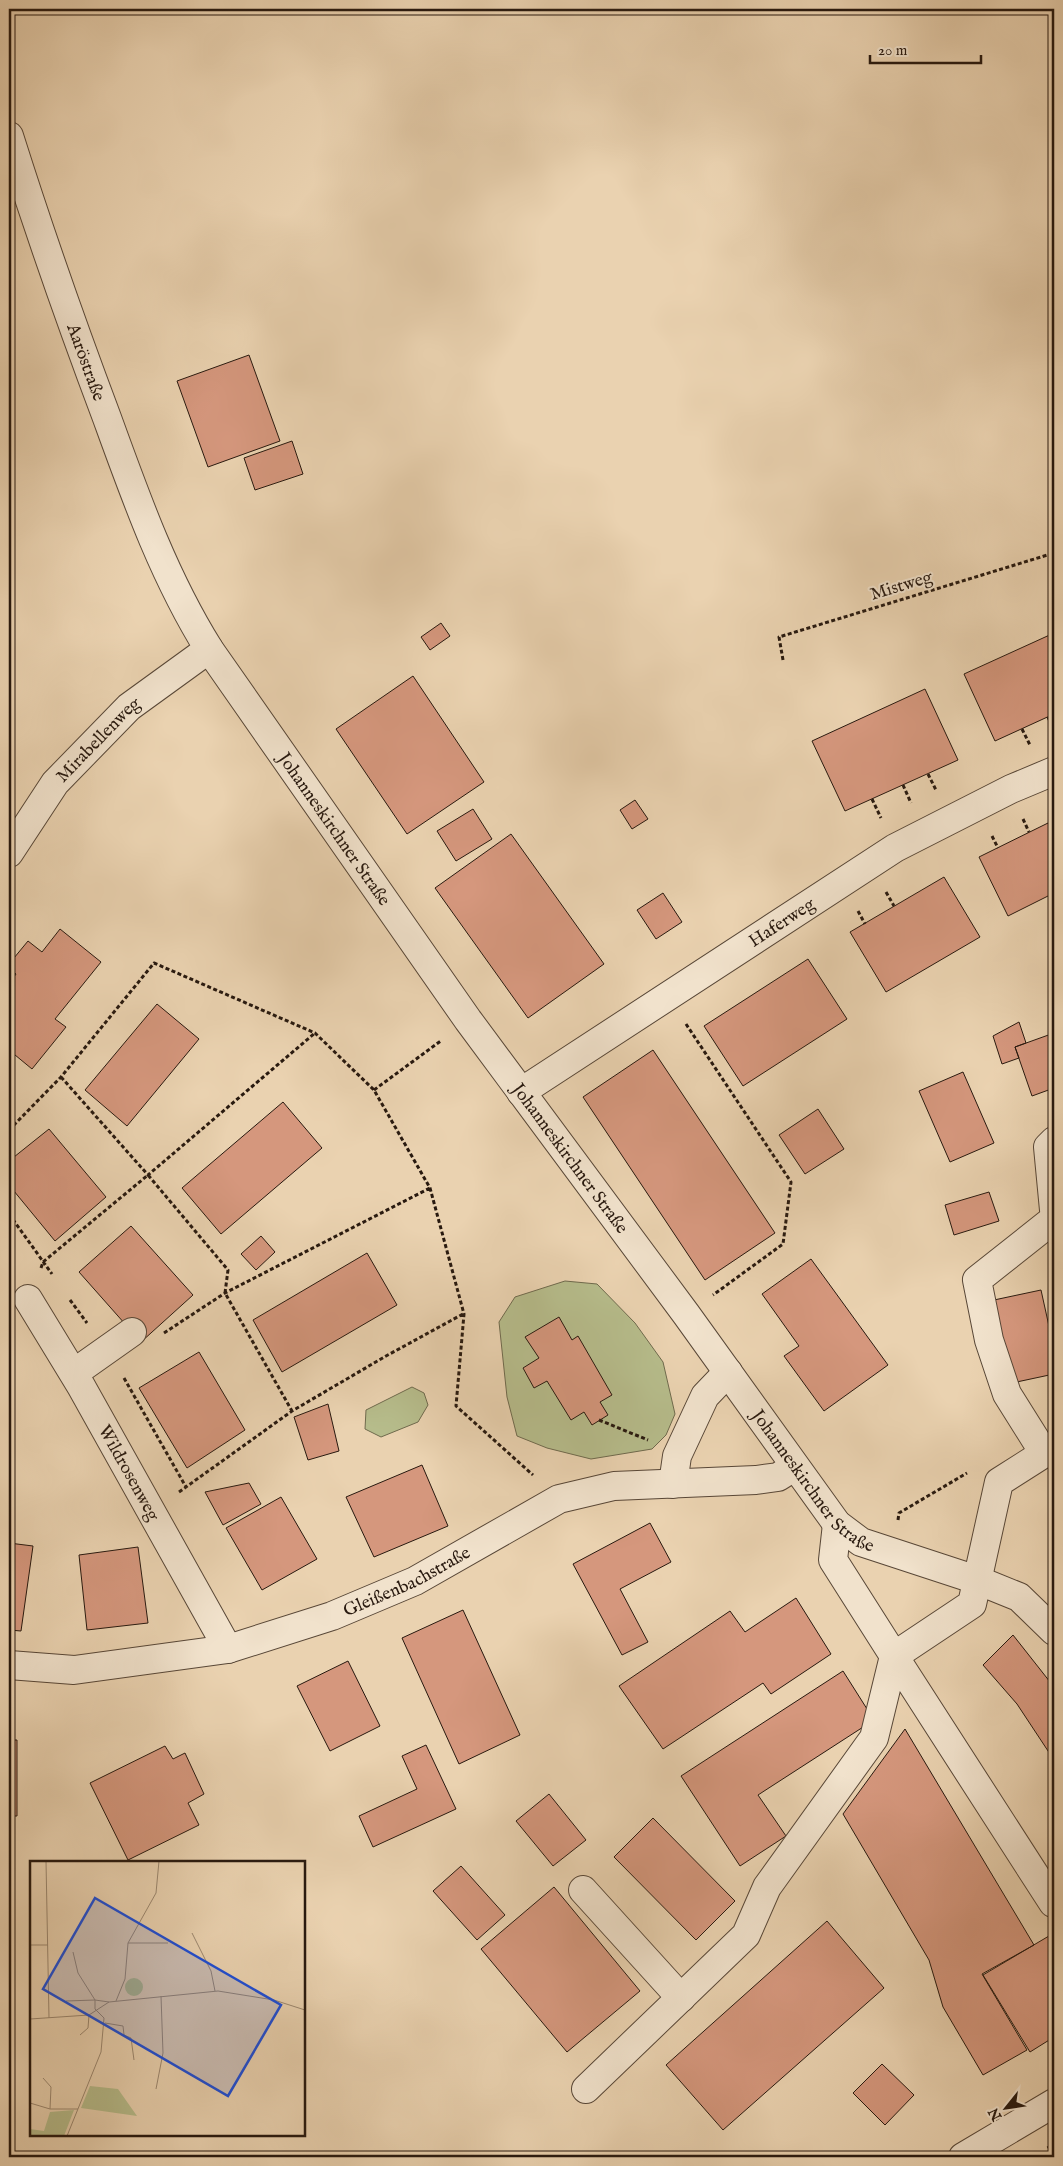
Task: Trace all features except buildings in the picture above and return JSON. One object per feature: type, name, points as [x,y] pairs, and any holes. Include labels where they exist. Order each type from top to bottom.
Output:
[{"type":"street","name":"Aaröstraße","points":[[9,136],[77,338],[125,468],[172,584]]},
{"type":"street","name":"Johanneskirchner Straße","points":[[172,584],[209,649],[468,1020],[686,1314],[794,1467],[837,1524],[861,1542],[977,1580],[1019,1597],[1053,1628]]},
{"type":"street","name":"Mirabellenweg","points":[[9,853],[55,783],[128,707],[209,649]]},
{"type":"street","name":"Haferweg","points":[[521,1092],[895,848],[1011,789],[1054,771]]},
{"type":"street","points":[[1054,1142],[1048,1147],[1054,1210]]},
{"type":"street","points":[[586,2089],[746,1935],[767,1887],[874,1738],[894,1656],[972,1604],[999,1482],[1049,1450],[1007,1394],[989,1340],[977,1280],[1054,1218]]},
{"type":"street","name":"Wildrosenweg","points":[[28,1299],[74,1373],[228,1649]]},
{"type":"street","points":[[74,1373],[132,1332]]},
{"type":"street","points":[[673,1484],[677,1456],[705,1396],[728,1372]]},
{"type":"street","name":"Gleißenbachstraße","points":[[9,1665],[74,1670],[228,1649],[332,1616],[415,1581],[559,1499],[614,1486],[778,1477],[794,1467]]},
{"type":"street","points":[[837,1524],[833,1560],[1053,1903]]},
{"type":"street","points":[[583,1890],[681,1998]]},
{"type":"street","points":[[963,2157],[1054,2103]]},
{"type":"path","name":"Mistweg","points":[[783,660],[779,637],[1054,553]]},
{"type":"path","points":[[1048,717],[1054,731]]},
{"type":"path","points":[[9,1130],[61,1077],[154,963],[315,1033],[374,1090],[430,1188],[464,1314],[456,1406],[559,1499]]},
{"type":"path","points":[[668,996],[791,1182],[783,1244],[686,1314]]},
{"type":"path","points":[[374,1090],[468,1020]]},
{"type":"path","points":[[28,1299],[43,1262],[315,1033]]},
{"type":"path","points":[[61,1077],[148,1175],[228,1270],[225,1293],[292,1411]]},
{"type":"path","points":[[158,1336],[225,1293],[430,1188]]},
{"type":"path","points":[[152,1512],[292,1411],[386,1356],[464,1314]]},
{"type":"path","points":[[600,1420],[657,1444],[677,1456]]},
{"type":"path","points":[[894,1553],[899,1513],[971,1471]]},
{"type":"green space","points":[[565,1281],[597,1284],[635,1323],[663,1362],[675,1414],[666,1435],[652,1449],[591,1459],[547,1448],[517,1436],[507,1397],[499,1322],[515,1297]]},
{"type":"green space","points":[[412,1387],[424,1393],[428,1405],[418,1422],[381,1437],[365,1429],[366,1410]]}]
